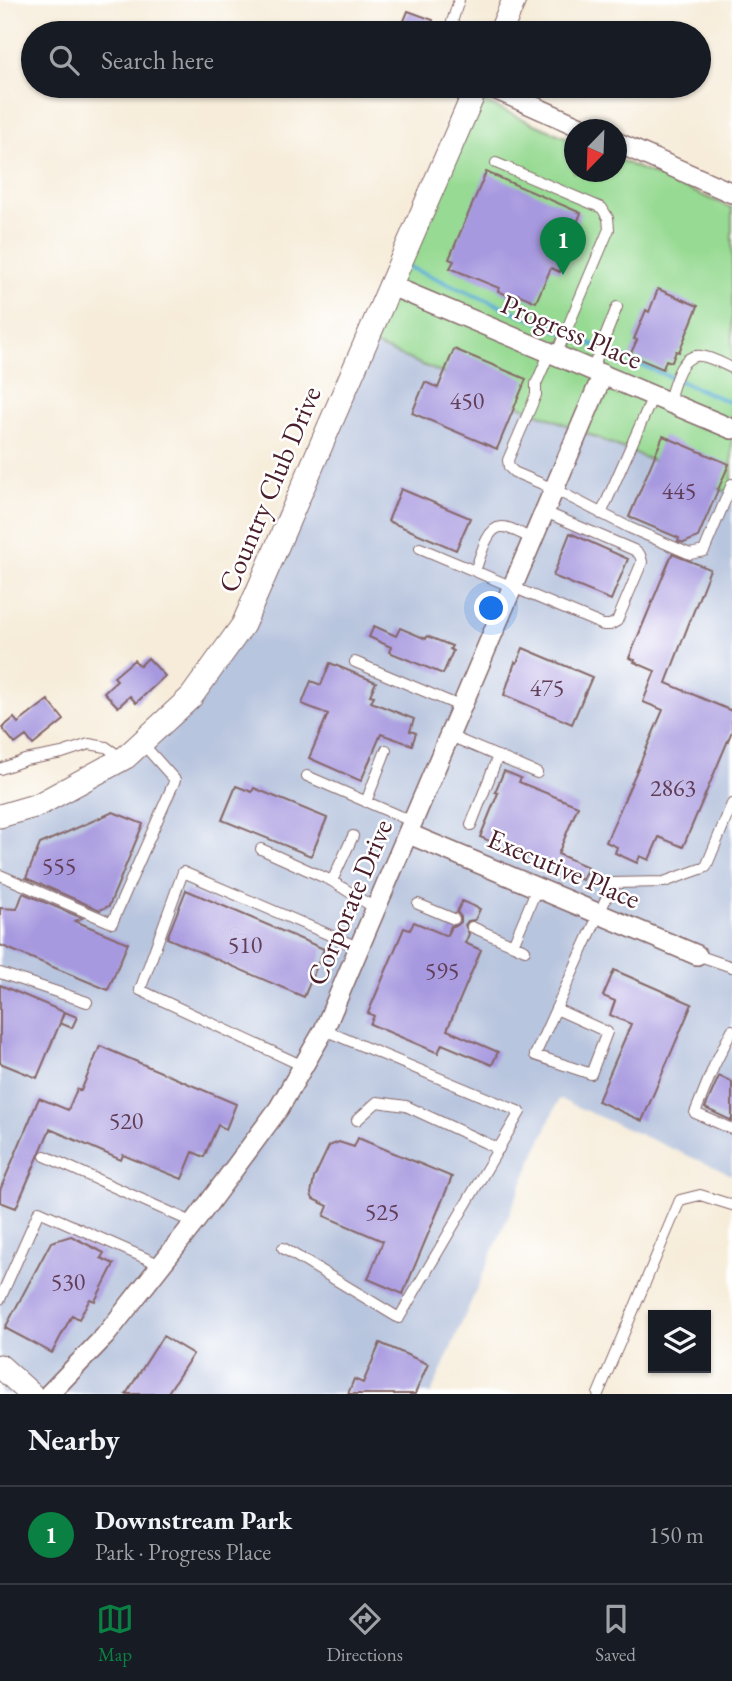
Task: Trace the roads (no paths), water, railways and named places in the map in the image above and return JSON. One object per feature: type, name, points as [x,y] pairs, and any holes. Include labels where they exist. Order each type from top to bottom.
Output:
[{"type":"street","points":[[505,21],[514,0]]},
{"type":"street","name":"Country Club Drive","points":[[0,816],[38,804],[122,759],[191,697],[243,625],[472,98]]},
{"type":"street","points":[[515,98],[564,120]]},
{"type":"street","points":[[627,146],[732,193]]},
{"type":"street","name":"Progress Place","points":[[389,285],[732,429]]},
{"type":"street","name":"Corporate Drive","points":[[49,1394],[105,1336],[194,1223],[279,1108],[324,1030],[545,512],[598,372]]},
{"type":"street","name":"Executive Place","points":[[411,828],[538,887],[697,955]]},
{"type":"street","points":[[0,1366],[32,1394]]},
{"type":"lane","points":[[452,21],[459,0]]},
{"type":"lane","points":[[496,163],[601,208],[608,218],[609,229],[553,353],[536,384],[536,395],[508,460],[509,467],[514,472],[601,514],[690,554],[704,551],[732,484]]},
{"type":"lane","points":[[598,372],[617,307]]},
{"type":"lane","points":[[601,514],[661,399],[683,363],[691,357],[702,356],[732,368]]},
{"type":"lane","points":[[420,548],[603,625],[617,621],[642,562],[640,555],[635,550],[545,512]]},
{"type":"lane","points":[[475,571],[491,532],[497,528],[503,527],[533,539]]},
{"type":"lane","points":[[355,662],[462,707]]},
{"type":"lane","points":[[450,736],[537,773]]},
{"type":"lane","points":[[0,875],[112,923],[175,780],[142,743]]},
{"type":"lane","points":[[0,769],[89,744],[106,747],[122,759]]},
{"type":"lane","points":[[366,802],[386,750]]},
{"type":"lane","points":[[471,825],[498,756]]},
{"type":"lane","points":[[307,776],[366,802],[411,828]]},
{"type":"lane","points":[[556,1009],[607,1032],[591,1074],[535,1055],[613,883],[664,882],[706,867],[732,804]]},
{"type":"lane","points":[[332,881],[353,836]]},
{"type":"lane","points":[[261,849],[332,881],[376,909]]},
{"type":"lane","points":[[303,1066],[140,990],[183,872],[360,948]]},
{"type":"lane","points":[[513,945],[538,887]]},
{"type":"lane","points":[[418,904],[454,919]]},
{"type":"lane","points":[[471,927],[525,950]]},
{"type":"lane","points":[[697,955],[732,967]]},
{"type":"lane","points":[[0,973],[87,1002]]},
{"type":"lane","points":[[283,1248],[399,1318],[520,1112],[324,1030]]},
{"type":"lane","points":[[732,1030],[695,1113],[732,1129]]},
{"type":"lane","points":[[357,1120],[377,1102],[406,1106],[499,1149]]},
{"type":"lane","points":[[45,1156],[194,1223]]},
{"type":"lane","points":[[598,1394],[680,1200],[699,1195],[732,1205]]},
{"type":"lane","points":[[0,1299],[39,1211],[161,1265]]},
{"type":"waterway","points":[[406,266],[732,403]]},
{"type":"place","name":"Downstream Park","points":[[563,275]]}]
